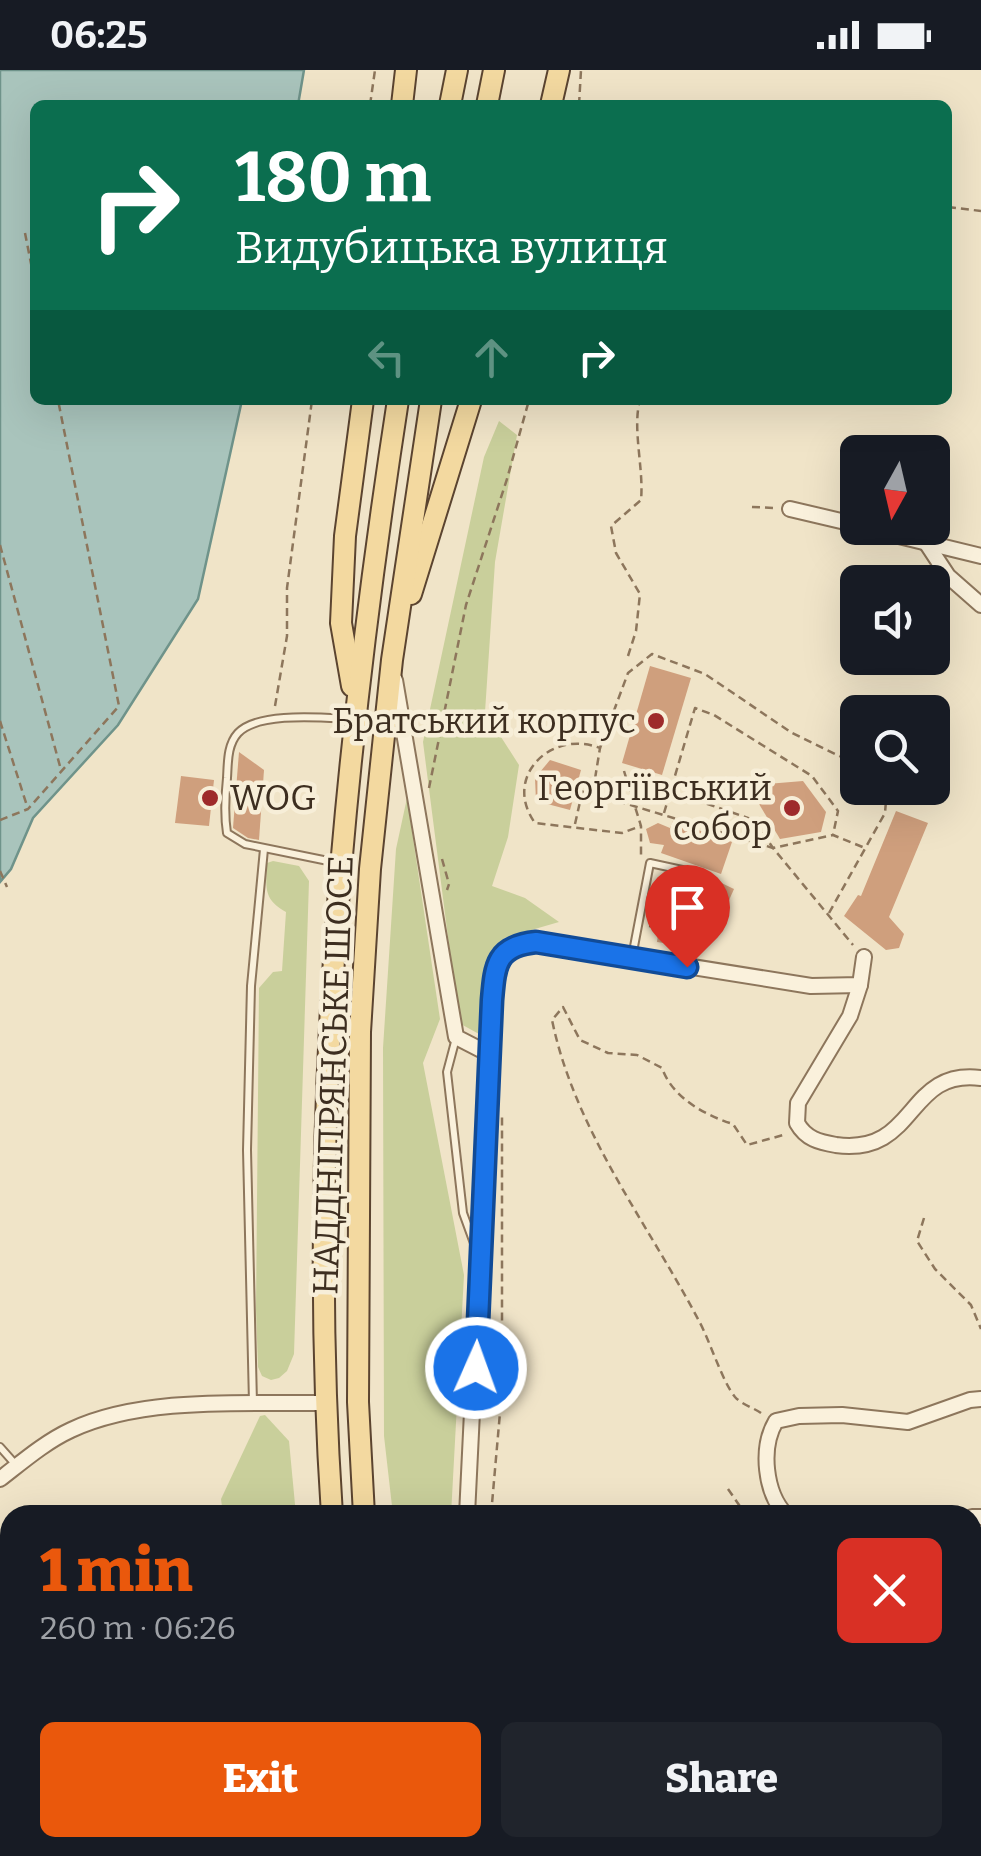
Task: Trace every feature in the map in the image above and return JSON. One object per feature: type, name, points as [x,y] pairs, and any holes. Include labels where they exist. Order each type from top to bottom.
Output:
[{"type":"main road","points":[[403,100],[406,70]]},
{"type":"main road","points":[[451,100],[457,70]]},
{"type":"main road","points":[[488,100],[494,70]]},
{"type":"main road","points":[[551,100],[560,70]]},
{"type":"main road","points":[[356,713],[341,623],[345,536],[362,405]]},
{"type":"main road","name":"НАДДНІПРЯНСЬКЕ ШОСЕ","points":[[331,1505],[324,1403],[324,1162],[339,864],[397,405]]},
{"type":"main road","name":"НАДДНІПРЯНСЬКЕ ШОСЕ","points":[[363,1505],[358,1402],[360,1032],[370,869],[393,654],[430,405]]},
{"type":"main road","points":[[393,654],[469,405]]},
{"type":"street","points":[[790,510],[840,522]]},
{"type":"street","points":[[927,545],[948,576],[981,605]]},
{"type":"street","points":[[939,545],[981,556]]},
{"type":"street","points":[[393,654],[456,1037],[489,1054]]},
{"type":"street","points":[[468,1505],[494,971],[504,953],[516,944],[536,942],[812,986],[860,985]]},
{"type":"street","points":[[864,958],[850,1016],[798,1102],[795,1114],[802,1130],[820,1142],[862,1147],[894,1132],[932,1088],[956,1078],[981,1078]]},
{"type":"street","points":[[777,1505],[767,1468],[767,1435],[776,1421],[842,1414],[908,1422],[970,1400],[981,1400]]},
{"type":"street","points":[[0,1478],[70,1430],[114,1416],[162,1408],[324,1403]]},
{"type":"lane","points":[[339,864],[264,849],[227,833],[224,815],[229,749],[238,734],[252,724],[356,713]]},
{"type":"lane","points":[[252,1404],[248,1132],[251,986],[264,849]]},
{"type":"lane","points":[[632,957],[650,863],[696,873]]},
{"type":"lane","points":[[456,1037],[447,1072],[463,1212],[480,1262]]},
{"type":"lane","points":[[0,1447],[17,1466]]},
{"type":"path","points":[[371,100],[375,70]]},
{"type":"path","points":[[578,100],[581,70]]},
{"type":"path","points":[[952,207],[981,211]]},
{"type":"path","points":[[25,234],[30,259]]},
{"type":"path","points":[[0,820],[28,809],[119,706],[59,405]]},
{"type":"path","points":[[272,720],[286,636],[287,588],[311,405]]},
{"type":"path","points":[[427,799],[466,605],[508,479],[528,405]]},
{"type":"path","points":[[628,656],[636,631],[640,594],[616,553],[611,526],[641,500],[644,477],[639,405]]},
{"type":"path","points":[[752,507],[790,510]]},
{"type":"path","points":[[0,544],[62,770]]},
{"type":"path","points":[[593,791],[600,748],[628,673],[652,654],[705,674],[792,733],[840,756]]},
{"type":"path","points":[[663,815],[694,708],[714,715],[812,776],[838,811],[833,836]]},
{"type":"path","points":[[0,722],[28,809]]},
{"type":"path","points":[[600,748],[574,742],[562,744],[538,762],[527,774],[522,788],[524,807],[535,823],[622,833],[640,826]]},
{"type":"path","points":[[624,771],[640,826],[641,860]]},
{"type":"path","points":[[576,790],[608,795],[607,798],[634,807],[773,848],[833,836],[865,848]]},
{"type":"path","points":[[670,791],[754,820],[864,958]]},
{"type":"path","points":[[575,826],[585,792]]},
{"type":"path","points":[[585,792],[587,798],[606,802],[607,798]]},
{"type":"path","points":[[828,914],[887,805]]},
{"type":"path","points":[[436,906],[442,904],[448,884],[440,850]]},
{"type":"path","points":[[0,870],[7,886]]},
{"type":"path","points":[[638,924],[658,927],[658,935]]},
{"type":"path","points":[[776,1421],[736,1398],[699,1320],[594,1137],[559,1054],[552,1020],[563,1007],[580,1040],[608,1053],[637,1056],[662,1068],[669,1088],[717,1120],[733,1124],[746,1145],[802,1130]]},
{"type":"path","points":[[492,1505],[502,1390],[503,1120],[499,1104]]},
{"type":"path","points":[[924,1218],[917,1241],[935,1269],[971,1305],[981,1329]]},
{"type":"path","points":[[728,1489],[739,1505]]},
{"type":"green space","points":[[499,421],[517,435],[495,562],[485,712],[519,765],[508,837],[492,886],[525,898],[559,922],[504,938],[488,964],[485,1025],[479,1034],[459,1023],[423,742],[484,457]]},
{"type":"green space","points":[[407,798],[440,1019],[423,1063],[464,1275],[452,1505],[392,1505],[384,1436],[383,1048],[396,849]]},
{"type":"green space","points":[[267,863],[299,866],[309,881],[294,1354],[287,1371],[271,1380],[262,1376],[258,1367],[256,1309],[259,988],[273,972],[282,971],[286,912],[268,892]]},
{"type":"green space","points":[[265,1415],[289,1441],[295,1505],[222,1505],[221,1499],[260,1416]]},
{"type":"water","points":[[0,70],[304,70],[299,100],[30,100],[30,405],[241,405],[198,599],[118,725],[33,818],[11,869],[0,882]]},
{"type":"building","name":"Братський корпус","points":[[650,666],[691,678],[662,775],[622,763]]},
{"type":"building","points":[[239,752],[264,770],[259,840],[233,828]]},
{"type":"building","points":[[550,760],[581,770],[570,810],[536,801],[535,778]]},
{"type":"building","points":[[181,776],[214,780],[209,826],[175,823]]},
{"type":"building","name":"Георгіївський собор","points":[[803,781],[826,812],[821,832],[780,839],[759,804],[767,784]]},
{"type":"building","points":[[896,811],[928,823],[889,917],[904,934],[899,948],[886,950],[844,916],[861,896]]},
{"type":"building","points":[[673,821],[732,842],[721,874],[661,853],[664,845],[650,843],[646,829],[658,823],[670,828]]},
{"type":"building","points":[[711,878],[734,889],[726,907],[703,896]]},
{"type":"building","points":[[664,889],[697,893],[690,947],[657,942]]},
{"type":"place","name":"Братський корпус","points":[[656,721]]},
{"type":"place","name":"WOG","points":[[210,798]]},
{"type":"place","name":"Георгіївський собор","points":[[792,808]]},
{"type":"route","points":[[476,1368],[494,971],[504,953],[516,944],[536,942],[687,967]]}]
